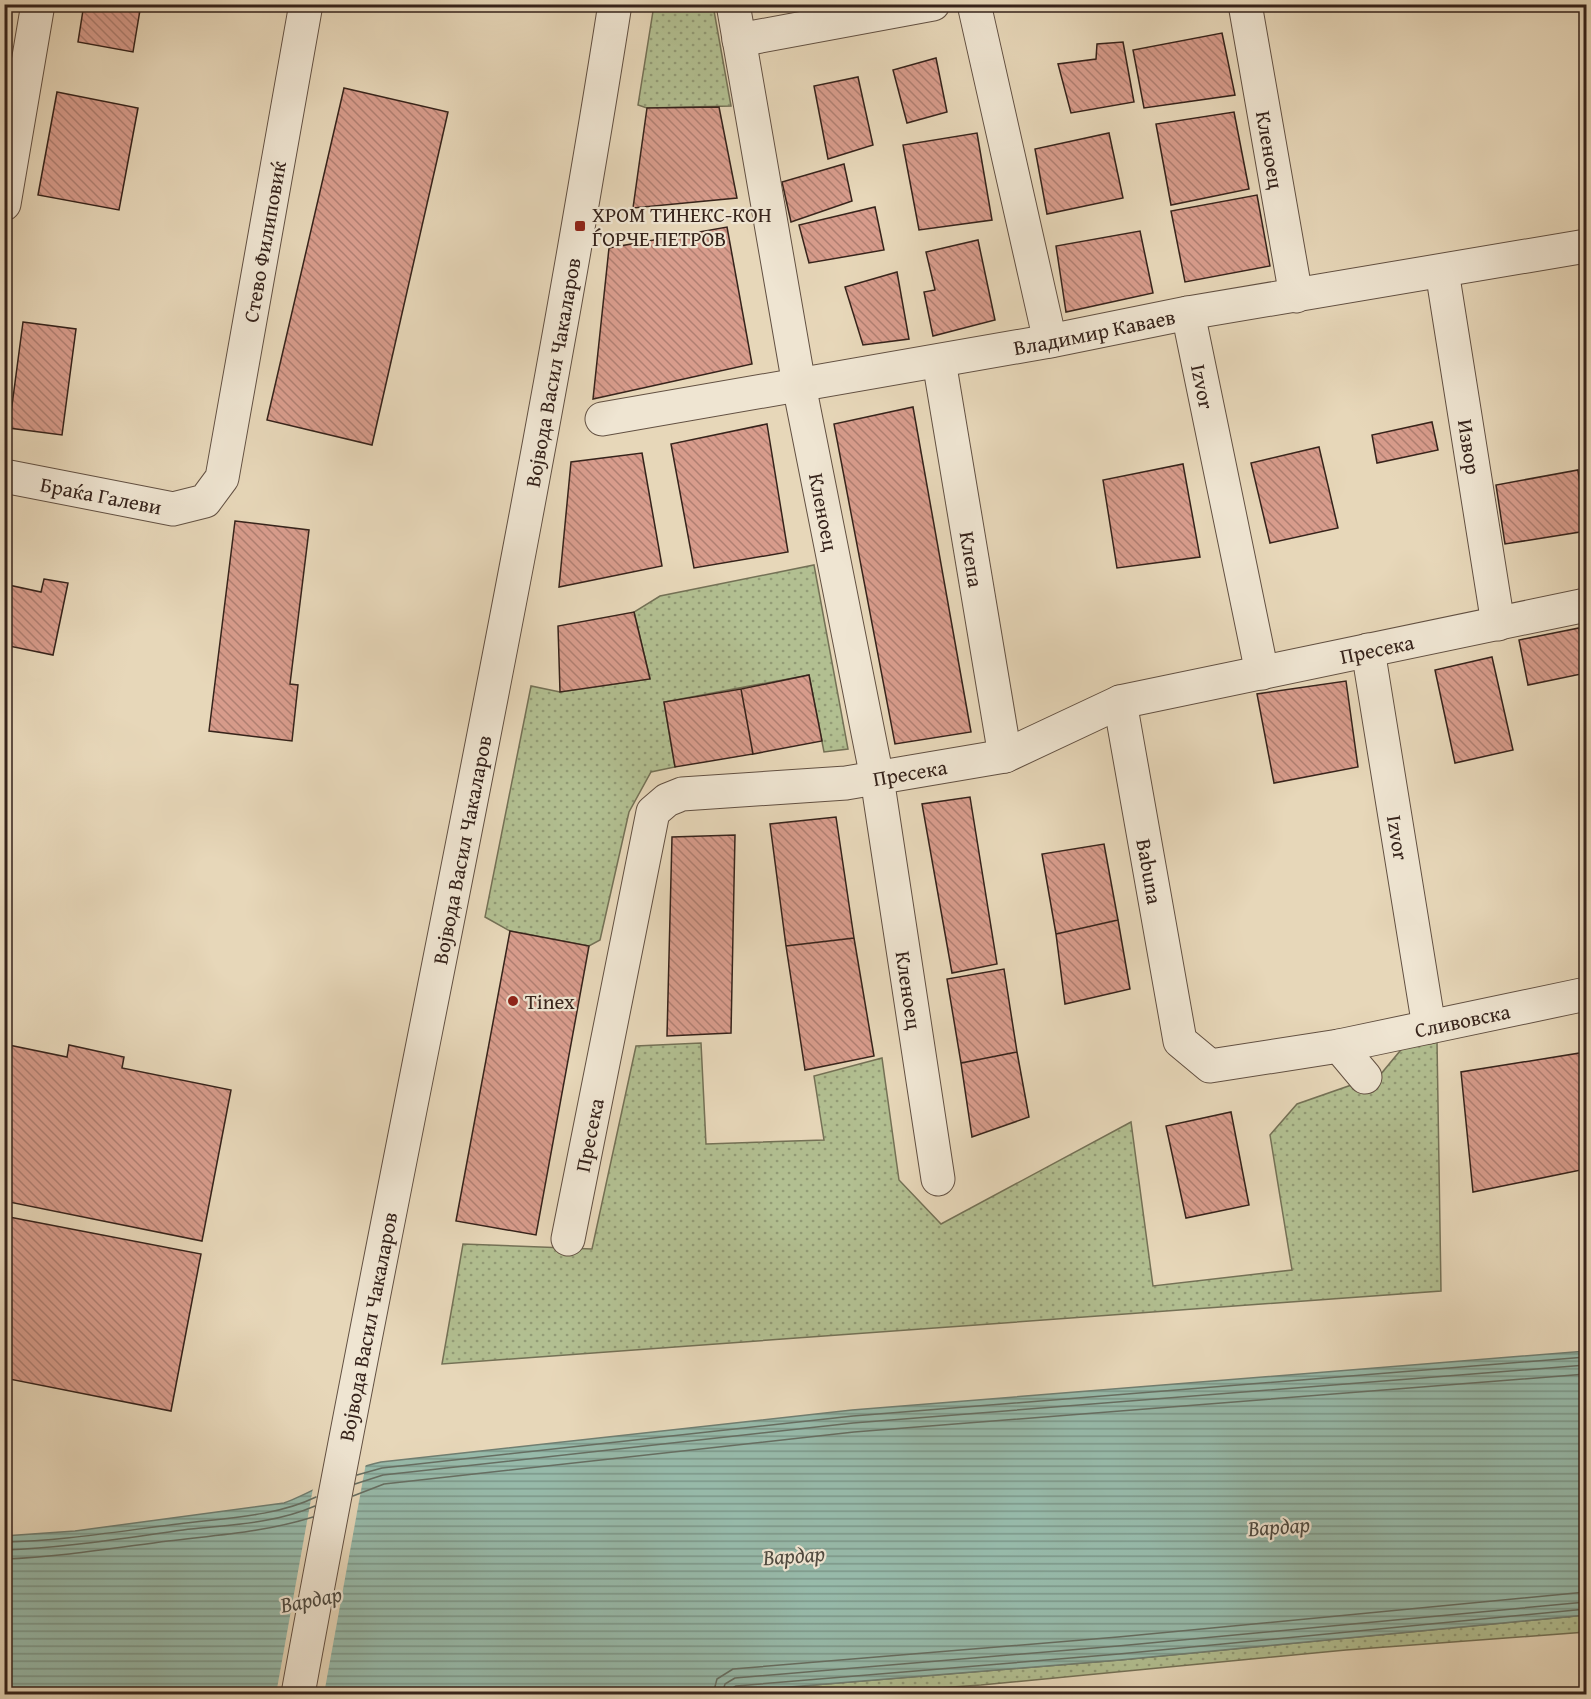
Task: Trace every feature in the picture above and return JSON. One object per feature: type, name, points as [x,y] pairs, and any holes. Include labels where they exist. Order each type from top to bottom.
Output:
[{"type":"street","points":[[4,204],[38,4]]},
{"type":"street","name":"Стево Филиповиќ","points":[[222,478],[306,4]]},
{"type":"street","name":"Војвода Васил Чакаларов","points":[[298,1695],[359,1367],[520,553],[580,226],[615,4]]},
{"type":"street","name":"Кленоец","points":[[733,4],[799,385],[877,778],[938,1179]]},
{"type":"street","points":[[739,40],[933,4]]},
{"type":"street","points":[[974,4],[1050,341]]},
{"type":"street","name":"Кленоец","points":[[1245,4],[1296,296]]},
{"type":"street","name":"Владимир Каваев","points":[[602,418],[939,361],[1188,313],[1587,246]]},
{"type":"street","name":"Извор","points":[[1442,271],[1498,624]]},
{"type":"street","name":"Izvor","points":[[1188,313],[1262,673]]},
{"type":"street","name":"Клепа","points":[[939,361],[1005,756]]},
{"type":"street","name":"Браќа Галеви","points":[[4,476],[173,509],[205,501],[222,478]]},
{"type":"street","name":"Пресека","points":[[567,1239],[653,812],[667,800],[682,794],[877,778],[1005,756],[1120,702],[1587,605]]},
{"type":"street","name":"Izvor","points":[[1368,650],[1429,1027]]},
{"type":"street","name":"Babuna","points":[[1120,702],[1180,1041]]},
{"type":"street","name":"Сливовска","points":[[1180,1041],[1210,1066],[1339,1046],[1587,994]]},
{"type":"street","points":[[1339,1046],[1365,1077]]},
{"type":"shaded area","points":[[654,5],[713,5],[731,106],[647,108],[638,105]]},
{"type":"shaded area","points":[[814,565],[848,749],[824,752],[809,675],[664,702],[675,767],[651,772],[629,812],[600,940],[589,946],[510,931],[485,917],[531,686],[560,692],[650,679],[634,612],[660,596]]},
{"type":"shaded area","points":[[1415,1033],[1437,1041],[1441,1291],[442,1364],[463,1244],[592,1249],[636,1046],[701,1043],[706,1144],[824,1140],[814,1076],[882,1058],[899,1180],[941,1224],[1131,1122],[1153,1286],[1292,1270],[1270,1135],[1297,1104],[1380,1075]]},
{"type":"shaded area","points":[[1586,1615],[1586,1632],[1346,1650],[981,1685],[852,1694],[704,1694],[1120,1660]]},
{"type":"water","name":"Вардар","points":[[1586,1351],[1586,1615],[1120,1660],[704,1694],[36,1694],[5,1691],[4,1536],[75,1531],[284,1503],[344,1475],[381,1462],[852,1410]]},
{"type":"pier","points":[[366,1463],[324,1694],[276,1694],[313,1488]]},
{"type":"building","points":[[84,4],[141,4],[133,52],[78,42]]},
{"type":"building","points":[[1222,33],[1235,95],[1144,108],[1133,50]]},
{"type":"building","points":[[1123,42],[1134,102],[1071,113],[1058,64],[1096,59],[1097,44]]},
{"type":"building","points":[[936,58],[947,112],[907,123],[893,70]]},
{"type":"building","points":[[858,77],[873,145],[828,159],[814,86]]},
{"type":"building","points":[[344,88],[448,112],[372,445],[267,420]]},
{"type":"building","points":[[57,92],[138,108],[119,210],[38,195]]},
{"type":"building","points":[[719,107],[737,198],[633,208],[647,108]]},
{"type":"building","points":[[1234,112],[1249,189],[1171,205],[1156,124]]},
{"type":"building","points":[[977,133],[992,220],[919,230],[903,145]]},
{"type":"building","points":[[1109,133],[1123,198],[1047,214],[1035,149]]},
{"type":"building","points":[[844,164],[852,201],[791,222],[782,182]]},
{"type":"building","points":[[1257,195],[1270,266],[1185,282],[1171,211]]},
{"type":"building","points":[[875,207],[884,250],[809,263],[799,225]]},
{"type":"building","points":[[727,227],[752,364],[593,399],[609,248]]},
{"type":"building","points":[[1140,231],[1153,293],[1066,312],[1056,246]]},
{"type":"building","points":[[978,240],[995,320],[933,336],[924,292],[935,290],[926,252]]},
{"type":"building","points":[[897,272],[909,339],[863,345],[845,287]]},
{"type":"building","points":[[23,322],[76,329],[62,435],[9,428]]},
{"type":"building","points":[[913,407],[971,732],[895,744],[834,424]]},
{"type":"building","points":[[1432,422],[1438,450],[1377,463],[1372,435]]},
{"type":"building","points":[[767,424],[788,552],[694,568],[671,444]]},
{"type":"building","points":[[1319,447],[1338,528],[1270,543],[1251,463]]},
{"type":"building","points":[[642,453],[662,566],[559,587],[571,462]]},
{"type":"building","points":[[1183,464],[1200,557],[1117,568],[1103,480]]},
{"type":"building","points":[[1578,470],[1586,531],[1505,544],[1496,485]]},
{"type":"building","points":[[235,521],[309,530],[290,684],[298,685],[292,741],[209,731]]},
{"type":"building","points":[[44,579],[68,583],[53,655],[4,645],[4,584],[41,592]]},
{"type":"building","points":[[634,612],[650,679],[560,692],[558,626]]},
{"type":"building","points":[[1579,628],[1586,673],[1528,685],[1519,640]]},
{"type":"building","points":[[1492,657],[1513,750],[1455,763],[1435,670]]},
{"type":"building","points":[[809,675],[822,741],[753,754],[741,689]]},
{"type":"building","points":[[1346,681],[1358,767],[1274,783],[1257,694]]},
{"type":"building","points":[[741,689],[753,754],[675,767],[664,702]]},
{"type":"building","points":[[970,797],[997,964],[952,973],[922,804]]},
{"type":"building","points":[[836,817],[854,938],[786,946],[770,824]]},
{"type":"building","points":[[735,835],[731,1033],[667,1036],[672,837]]},
{"type":"building","points":[[1104,844],[1118,920],[1056,934],[1042,854]]},
{"type":"building","points":[[1118,920],[1130,989],[1065,1004],[1056,934]]},
{"type":"building","points":[[510,931],[589,946],[536,1235],[456,1221]]},
{"type":"building","points":[[854,938],[874,1056],[805,1070],[786,946]]},
{"type":"building","points":[[1004,969],[1017,1052],[961,1063],[947,979]]},
{"type":"building","points":[[4,1044],[67,1057],[69,1045],[124,1057],[122,1068],[231,1090],[202,1241],[4,1201]]},
{"type":"building","points":[[1017,1052],[1029,1117],[972,1137],[961,1063]]},
{"type":"building","points":[[1586,1052],[1586,1169],[1473,1192],[1461,1072]]},
{"type":"building","points":[[1231,1112],[1249,1205],[1186,1218],[1166,1126]]},
{"type":"building","points":[[4,1216],[201,1254],[171,1411],[4,1378]]},
{"type":"place","name":"ХРОМ ТИНЕКС-КОН ЃОРЧЕ ПЕТРОВ","points":[[580,226]]},
{"type":"place","name":"Tinex","points":[[513,1001]]}]
